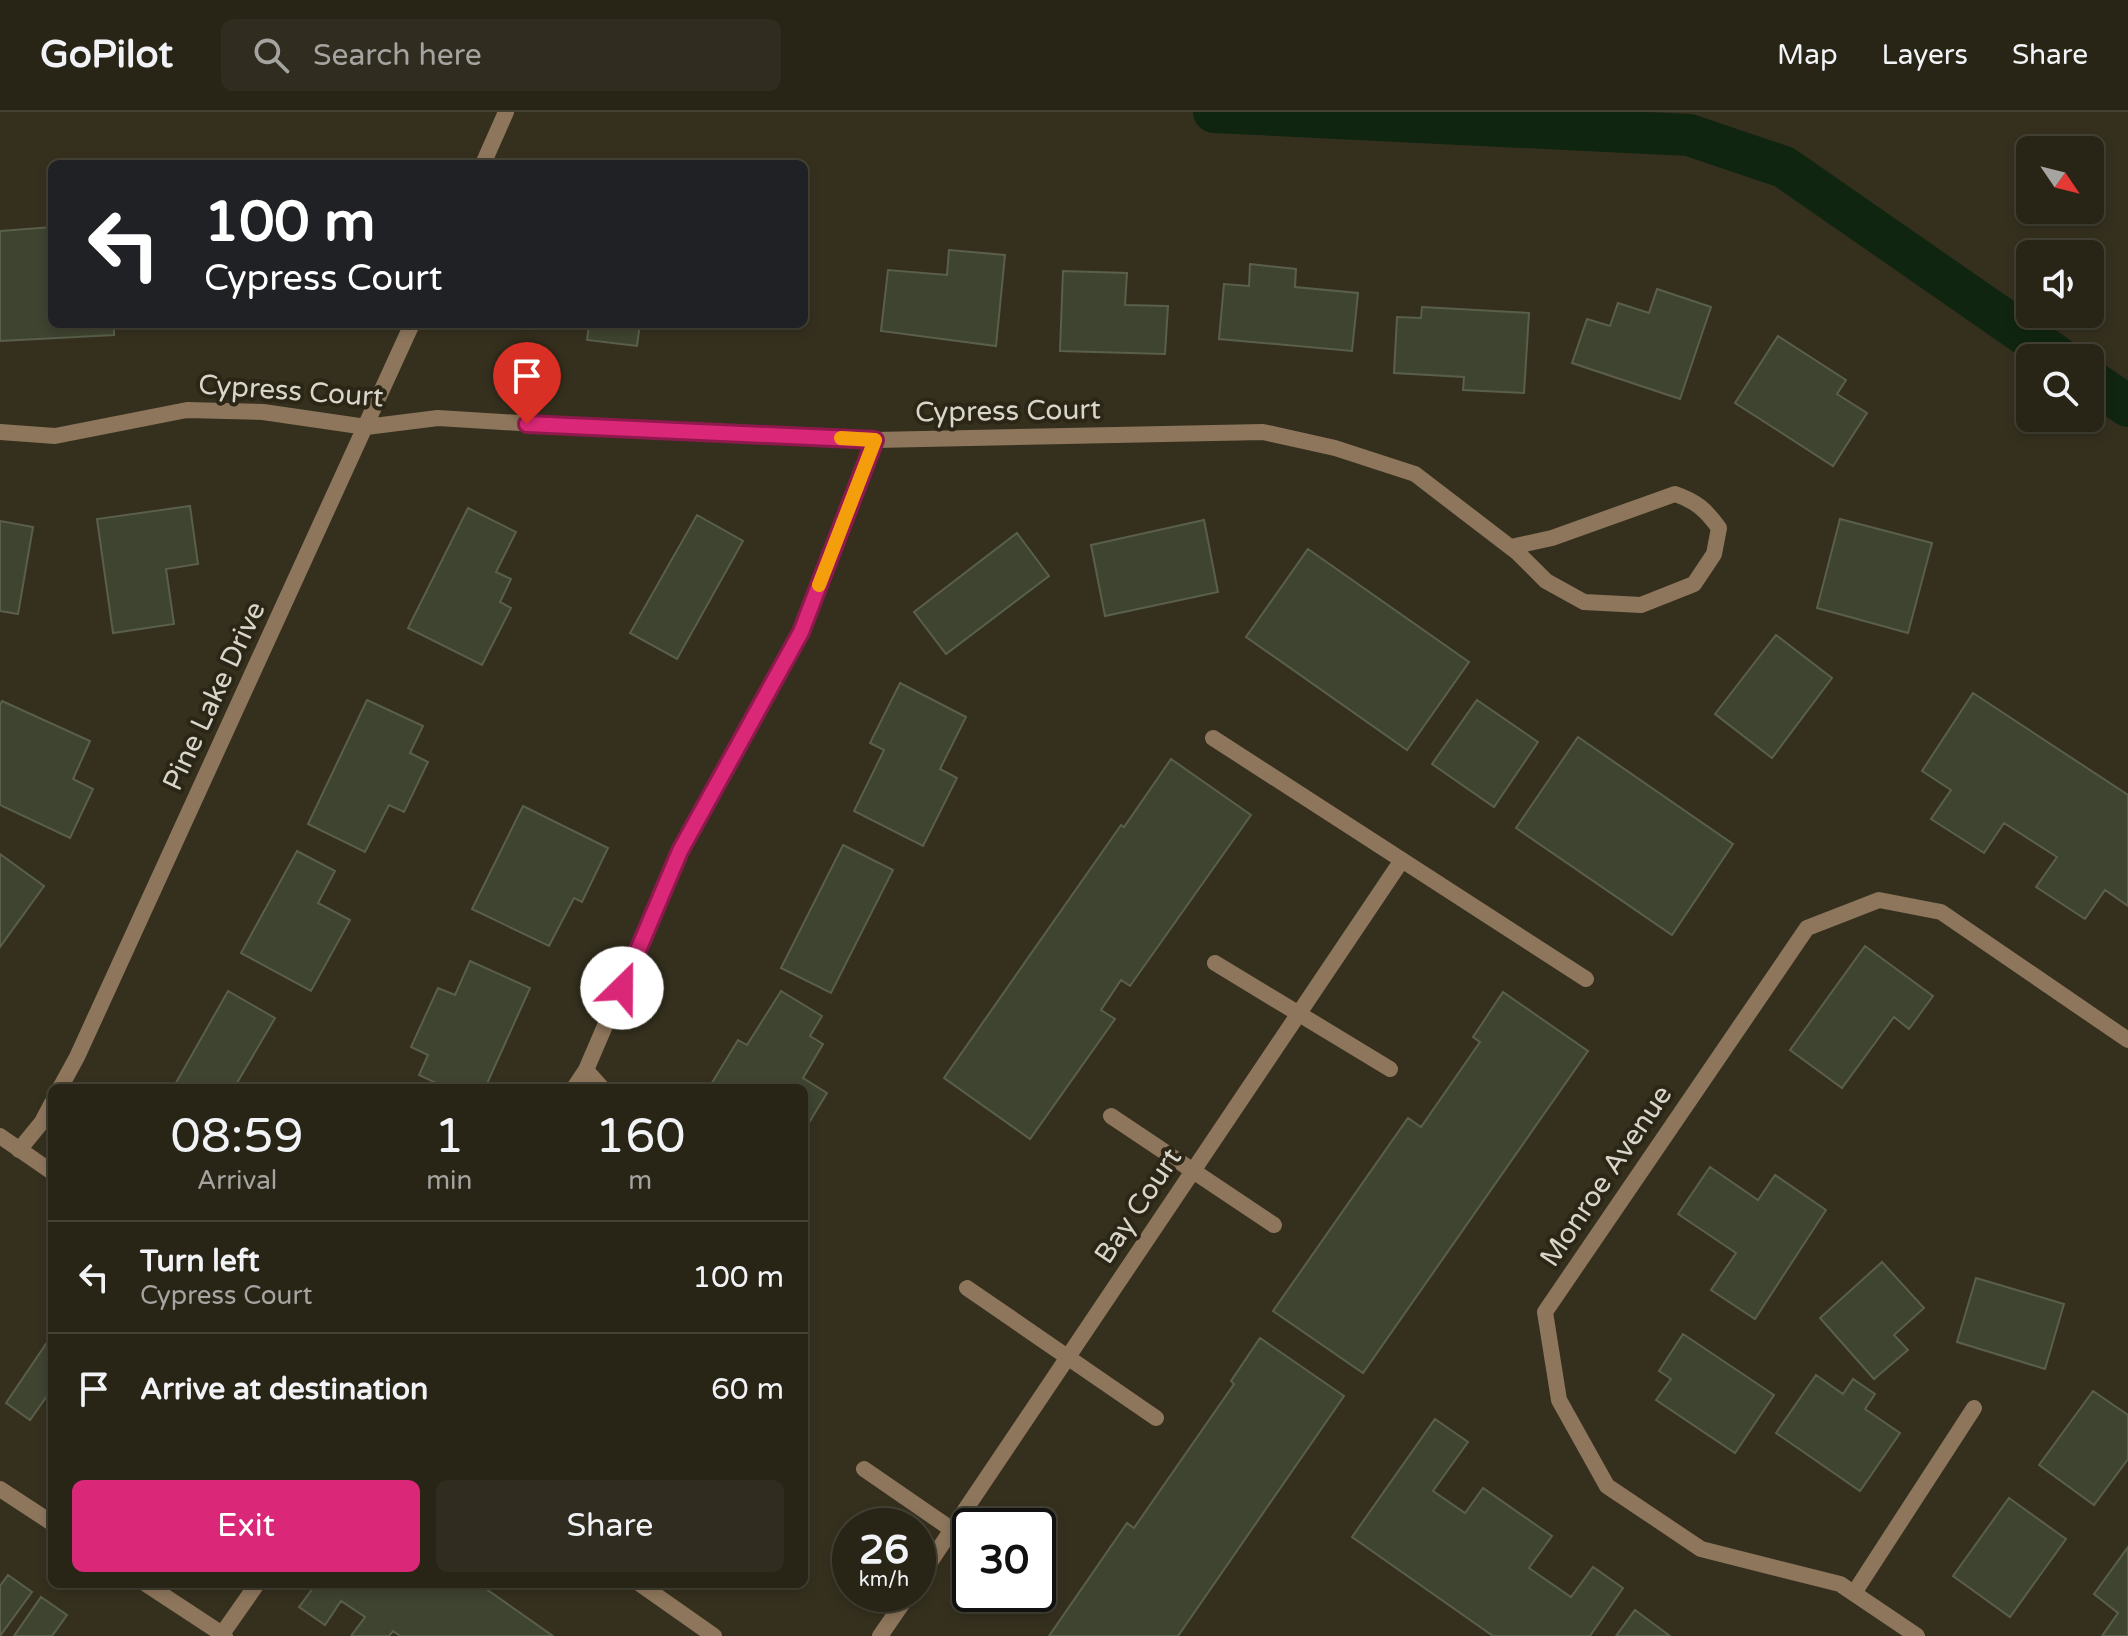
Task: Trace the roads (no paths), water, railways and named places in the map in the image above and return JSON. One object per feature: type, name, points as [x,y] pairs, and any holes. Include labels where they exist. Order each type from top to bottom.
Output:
[{"type":"street","points":[[485,160],[506,112]]},
{"type":"street","name":"Pine Lake Drive","points":[[62,1084],[84,1043],[410,328]]},
{"type":"street","name":"Cypress Court","points":[[0,432],[55,436],[187,410],[263,412],[366,427],[438,418],[875,440],[1263,432],[1335,448],[1415,474],[1511,547],[1546,581],[1584,602],[1641,605],[1694,584],[1714,554],[1719,528],[1709,513],[1695,501],[1675,494],[1552,538],[1511,547]]},
{"type":"street","points":[[577,1084],[586,1070],[680,851],[801,632],[875,440]]},
{"type":"street","points":[[1213,738],[1586,979]]},
{"type":"street","name":"Bay Court","points":[[967,1508],[1402,860]]},
{"type":"street","name":"Monroe Avenue","points":[[1917,1636],[1840,1584],[1701,1549],[1607,1486],[1559,1400],[1545,1312],[1807,928],[1879,900],[1941,912],[2128,1040]]},
{"type":"street","points":[[1215,963],[1390,1069]]},
{"type":"street","points":[[586,1070],[598,1084]]},
{"type":"street","points":[[19,1150],[48,1111]]},
{"type":"street","points":[[1111,1116],[1274,1225]]},
{"type":"street","points":[[0,1136],[48,1169]]},
{"type":"street","points":[[967,1288],[1156,1418]]},
{"type":"street","points":[[1854,1593],[1974,1408]]},
{"type":"street","points":[[864,1469],[952,1530]]},
{"type":"street","points":[[0,1489],[48,1520]]},
{"type":"street","name":"Bay Court","points":[[936,1554],[952,1530]]},
{"type":"street","points":[[152,1588],[223,1635],[254,1588]]},
{"type":"street","points":[[646,1588],[714,1636]]},
{"type":"street","points":[[880,1636],[897,1612]]},
{"type":"waterway","points":[[1214,112],[1689,135],[1784,167],[2039,344]]},
{"type":"waterway","points":[[2104,390],[2128,406]]}]
